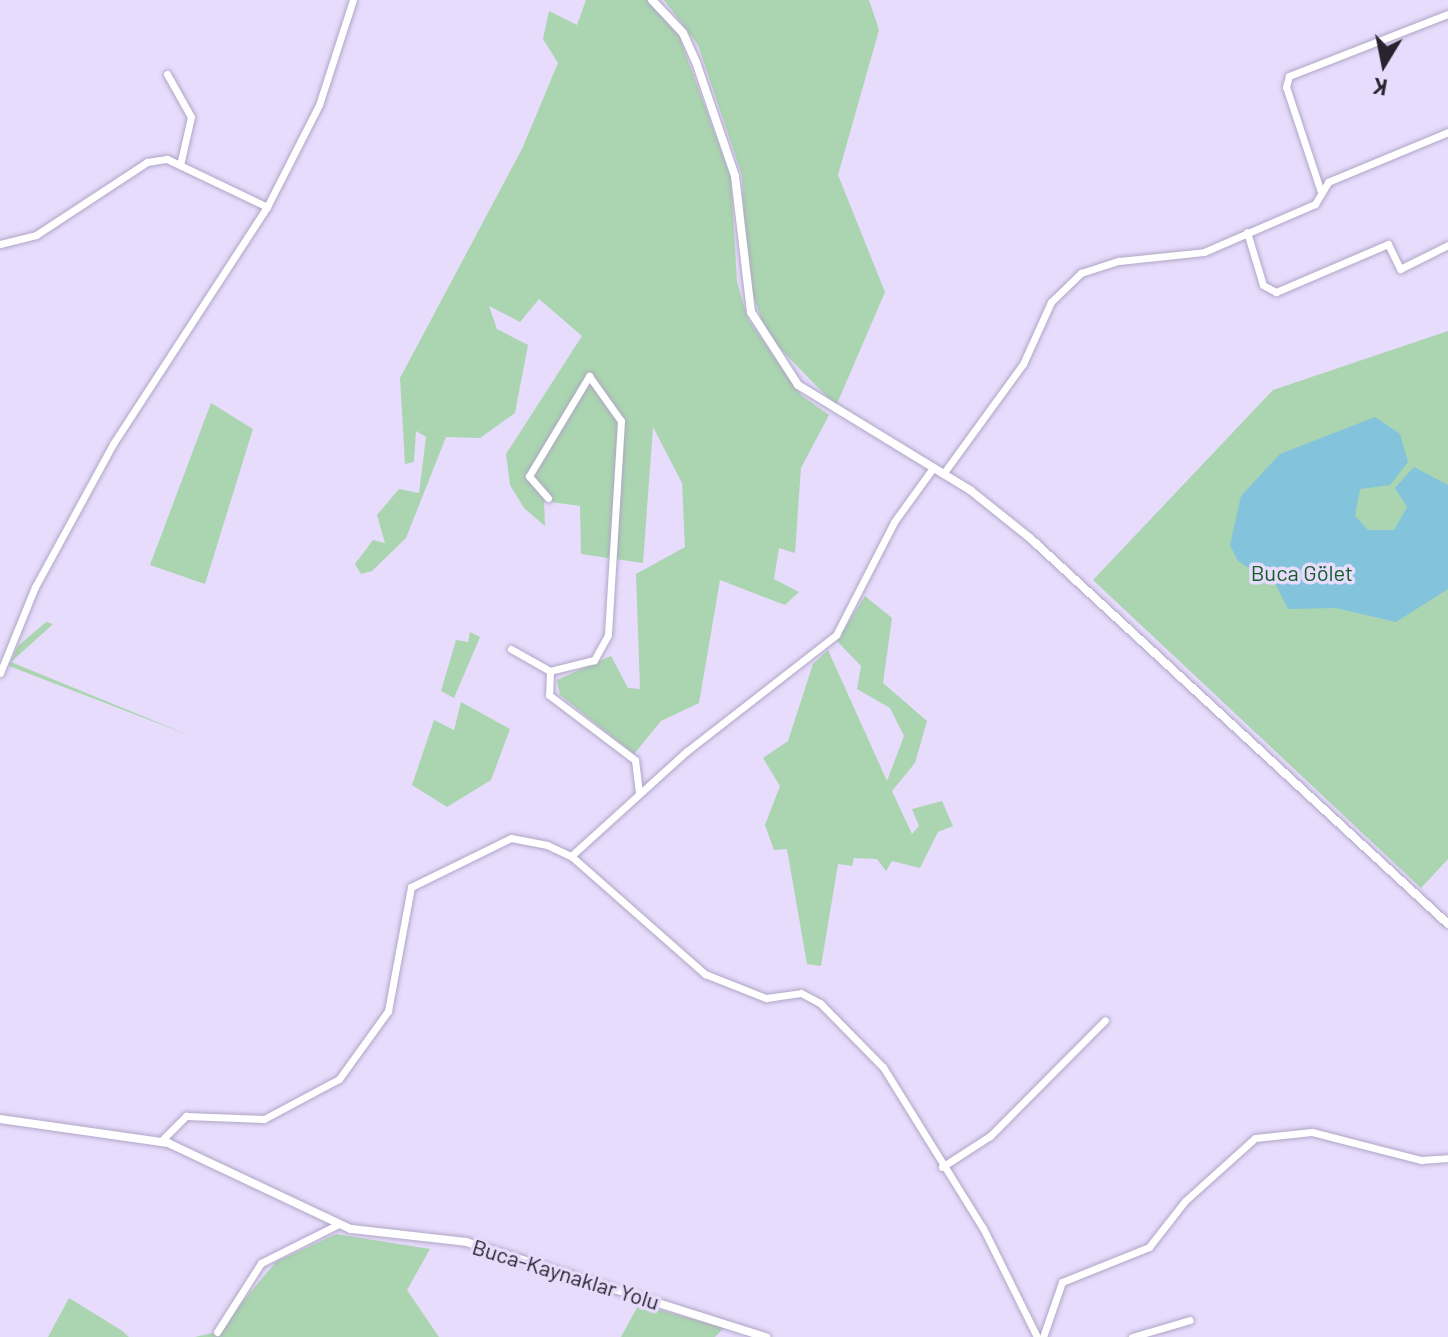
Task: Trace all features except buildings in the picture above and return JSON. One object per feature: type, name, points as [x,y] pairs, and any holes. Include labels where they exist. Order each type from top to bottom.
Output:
[{"type":"street","points":[[0,673],[35,587],[113,444],[267,207],[319,105],[353,0]]},
{"type":"street","points":[[652,0],[683,33],[735,176],[742,279],[763,339],[798,385],[943,474],[1030,538],[1448,924]]},
{"type":"street","points":[[1321,192],[1289,76],[1448,14]]},
{"type":"street","points":[[167,74],[191,117],[180,165]]},
{"type":"street","points":[[943,474],[1023,364],[1051,302],[1081,273],[1119,261],[1187,257],[1315,204],[1321,192],[1448,132]]},
{"type":"street","points":[[0,244],[36,235],[147,162],[180,165],[267,207]]},
{"type":"street","points":[[1247,232],[1263,285],[1276,292],[1388,244],[1400,269],[1448,245]]},
{"type":"street","points":[[511,649],[550,671],[594,660],[608,635],[621,421],[589,376],[529,476],[548,498]]},
{"type":"street","points":[[571,856],[639,794],[836,635],[894,522],[933,468]]},
{"type":"street","points":[[550,671],[549,695],[635,760],[639,794]]},
{"type":"street","points":[[160,1142],[186,1116],[264,1119],[354,1066],[388,1011],[404,903],[418,881],[511,838],[571,856],[705,974],[766,998],[801,993],[820,1003],[883,1067],[1040,1335]]},
{"type":"street","points":[[942,1167],[990,1136],[1105,1020]]},
{"type":"street","name":"Buca-Kaynaklar Yolu","points":[[0,1119],[160,1142],[337,1225],[466,1242],[766,1337]]},
{"type":"street","points":[[1040,1335],[1062,1282],[1149,1247],[1185,1201],[1255,1138],[1312,1132],[1421,1160],[1448,1158]]},
{"type":"street","points":[[217,1332],[261,1263],[337,1225]]},
{"type":"street","points":[[1132,1337],[1190,1320]]},
{"type":"green space","points":[[586,0],[648,0],[679,36],[731,177],[737,282],[748,319],[801,395],[829,415],[801,468],[795,553],[779,548],[774,579],[799,592],[785,605],[720,580],[699,703],[661,721],[634,754],[560,695],[557,680],[611,656],[628,688],[640,689],[636,574],[685,547],[682,483],[653,427],[643,563],[581,554],[580,506],[544,501],[545,526],[524,508],[510,485],[506,454],[582,336],[539,299],[520,322],[489,306],[497,329],[528,345],[515,413],[480,438],[446,437],[406,538],[372,571],[361,574],[355,564],[373,540],[385,543],[377,515],[399,489],[419,493],[426,437],[416,431],[414,462],[405,464],[400,378],[522,149],[558,63],[543,39],[549,11],[577,25]]},
{"type":"green space","points":[[664,0],[869,0],[879,30],[838,175],[885,292],[836,406],[767,335],[747,278],[742,175],[698,45]]},
{"type":"green space","name":"Buca Gölet","points":[[1448,331],[1448,859],[1421,888],[1093,580],[1273,390]]},
{"type":"green space","points":[[211,403],[253,429],[205,584],[150,565]]},
{"type":"green space","points":[[865,596],[892,618],[883,683],[927,721],[915,763],[892,791],[912,834],[919,826],[912,809],[942,801],[953,826],[938,832],[920,868],[892,861],[886,871],[877,859],[854,858],[852,866],[838,864],[821,966],[807,964],[787,849],[774,850],[765,825],[780,786],[763,758],[788,741],[813,664],[828,650],[887,781],[904,736],[890,708],[857,689],[861,666],[837,641]]},
{"type":"green space","points":[[46,622],[53,624],[11,662],[191,736],[9,666],[18,646]]},
{"type":"green space","points":[[470,632],[480,637],[454,698],[441,691],[456,640],[468,642]]},
{"type":"green space","points":[[461,702],[510,729],[491,780],[447,807],[412,785],[434,720],[454,730]]},
{"type":"green space","points":[[336,1234],[430,1249],[407,1290],[439,1337],[195,1337],[217,1332],[276,1262]]},
{"type":"green space","points":[[69,1298],[121,1330],[129,1337],[48,1337]]},
{"type":"green space","points":[[639,1304],[724,1328],[715,1337],[621,1337]]},
{"type":"water","points":[[1375,417],[1400,434],[1408,462],[1390,485],[1360,489],[1355,516],[1368,530],[1394,530],[1407,507],[1395,488],[1414,467],[1448,485],[1448,589],[1396,622],[1336,608],[1288,609],[1276,585],[1238,561],[1230,545],[1241,496],[1280,454]]}]
